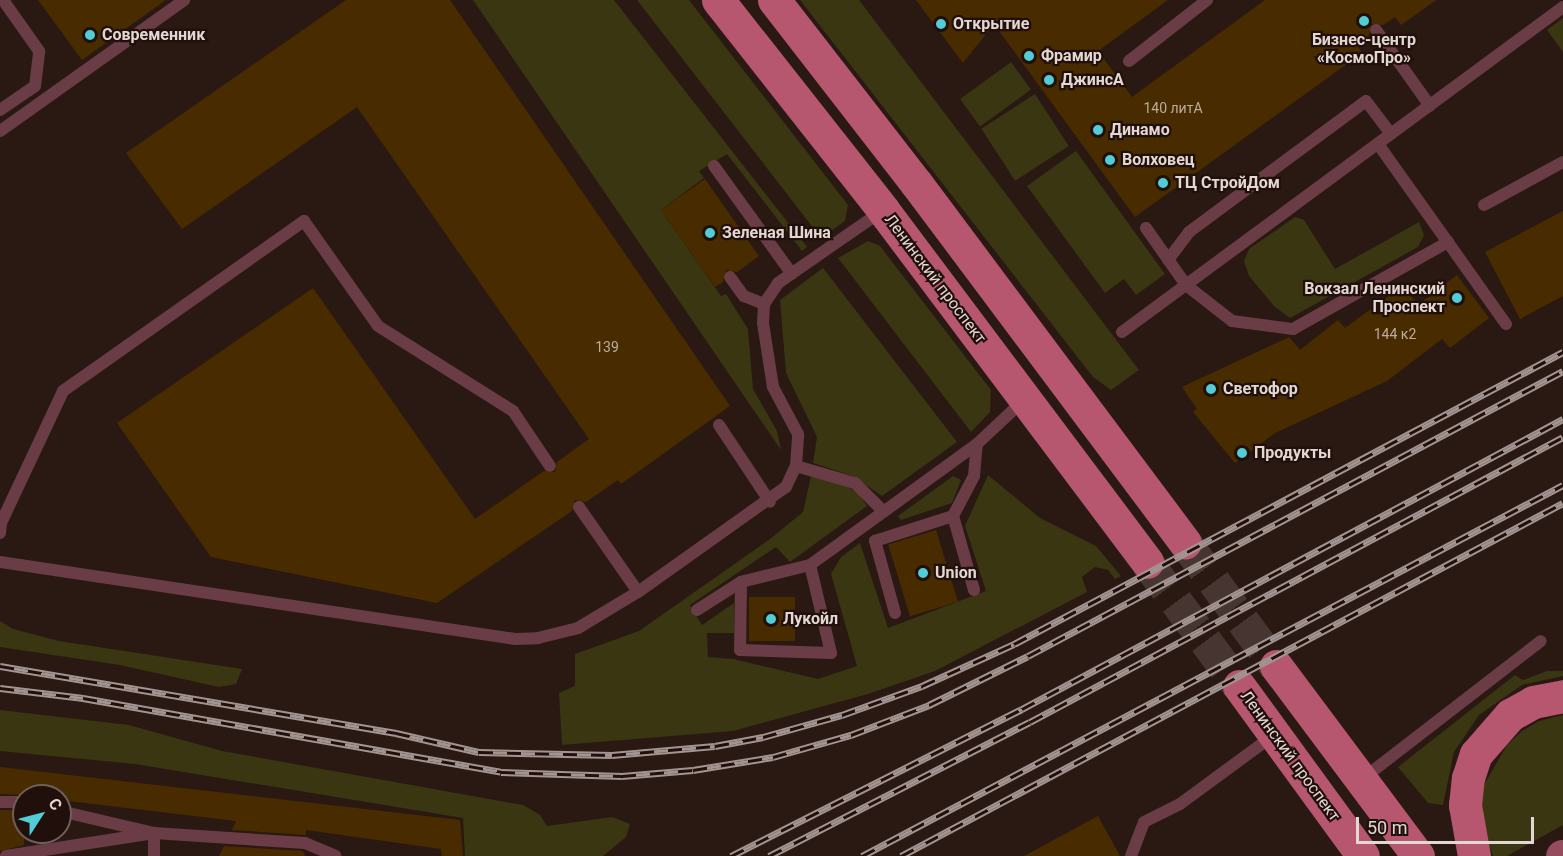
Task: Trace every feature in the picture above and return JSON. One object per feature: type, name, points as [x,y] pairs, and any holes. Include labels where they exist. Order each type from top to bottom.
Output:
[{"type":"main road","name":"Ленинский проспект","points":[[718,0],[883,210],[1147,562]]},
{"type":"main road","points":[[774,0],[916,183],[1185,542]]},
{"type":"main road","points":[[1276,666],[1418,856]]},
{"type":"main road","name":"Ленинский проспект","points":[[1239,686],[1363,856]]},
{"type":"main road","points":[[1474,856],[1465,805],[1468,778],[1476,754],[1510,715],[1533,702],[1563,696]]},
{"type":"lane","points":[[0,110],[35,86],[39,51],[3,0]]},
{"type":"lane","points":[[0,131],[184,0]]},
{"type":"lane","points":[[1129,61],[1207,0]]},
{"type":"lane","points":[[1122,332],[1563,7]]},
{"type":"lane","points":[[1376,30],[1430,106]]},
{"type":"lane","points":[[1168,260],[1189,232],[1366,101],[1391,134]]},
{"type":"lane","points":[[1378,144],[1506,324]]},
{"type":"lane","points":[[1484,206],[1563,162]]},
{"type":"lane","points":[[714,166],[792,274]]},
{"type":"lane","points":[[0,562],[515,639],[538,638],[578,628],[638,592],[770,502],[786,488],[796,466],[798,434],[773,387],[763,323],[764,304],[769,292],[883,210]]},
{"type":"lane","points":[[0,532],[1,523],[63,391],[304,221],[378,326],[513,411],[550,466]]},
{"type":"lane","points":[[1146,228],[1186,285],[1232,321],[1293,329],[1448,242]]},
{"type":"lane","points":[[730,277],[744,297],[764,304]]},
{"type":"lane","points":[[698,610],[741,582],[810,565],[977,444],[1025,399]]},
{"type":"lane","points":[[719,425],[770,502]]},
{"type":"lane","points":[[974,590],[953,516],[974,476],[977,444]]},
{"type":"lane","points":[[796,466],[855,483],[883,511]]},
{"type":"lane","points":[[579,507],[638,592]]},
{"type":"lane","points":[[895,613],[875,541],[953,516]]},
{"type":"lane","points":[[741,582],[740,650],[831,653],[810,565]]},
{"type":"lane","points":[[1360,780],[1540,641]]},
{"type":"lane","points":[[1131,856],[1144,822],[1180,804],[1275,734]]},
{"type":"lane","points":[[72,814],[154,833],[305,843],[335,856]]},
{"type":"lane","points":[[6,856],[154,833]]},
{"type":"lane","points":[[154,833],[154,856]]},
{"type":"shaded area","points":[[473,0],[614,0],[807,247],[802,251],[727,154],[699,171],[704,178],[661,210],[721,296],[726,294],[748,329],[753,389],[777,431],[781,450]]},
{"type":"shaded area","points":[[637,0],[689,0],[848,205],[845,221],[821,238]]},
{"type":"shaded area","points":[[800,0],[859,0],[1139,370],[1111,390],[1093,377]]},
{"type":"shaded area","points":[[1563,18],[1563,52],[1547,30]]},
{"type":"shaded area","points":[[1011,62],[1031,90],[980,127],[960,99]]},
{"type":"shaded area","points":[[1035,94],[1069,146],[1015,181],[981,129]]},
{"type":"shaded area","points":[[1076,151],[1165,274],[1136,295],[1124,279],[1105,293],[1027,186]]},
{"type":"shaded area","points":[[1295,217],[1304,220],[1335,269],[1419,222],[1424,235],[1418,247],[1290,318],[1274,306],[1249,276],[1244,261],[1249,249]]},
{"type":"shaded area","points":[[868,241],[880,246],[991,390],[990,412],[971,432],[838,258]]},
{"type":"shaded area","points":[[823,268],[957,442],[882,496],[853,476],[813,463],[817,437],[786,373],[780,300]]},
{"type":"shaded area","points":[[988,475],[1040,518],[1096,546],[1121,576],[1115,579],[1108,570],[1095,567],[1082,577],[1087,592],[935,671],[868,694],[733,731],[562,745],[559,693],[575,686],[575,654],[639,631],[770,539],[803,512],[811,476],[848,487],[859,494],[867,506],[790,562],[776,547],[690,605],[702,625],[734,603],[734,633],[707,633],[708,657],[733,659],[818,679],[857,666],[831,574],[841,557],[860,543],[888,628],[986,591],[965,526]]},
{"type":"shaded area","points":[[953,476],[961,480],[952,503],[901,520],[898,516]]},
{"type":"shaded area","points":[[0,621],[13,629],[59,641],[242,669],[236,684],[219,687],[120,665],[0,647]]},
{"type":"shaded area","points":[[1547,671],[1563,671],[1563,676],[1522,685],[1479,715],[1454,752],[1443,805],[1428,803],[1398,767],[1515,675],[1523,680]]},
{"type":"shaded area","points":[[0,710],[129,725],[222,751],[523,805],[540,815],[547,826],[612,817],[630,824],[626,837],[603,856],[465,856],[463,818],[135,764],[0,751]]},
{"type":"shaded area","points":[[1563,715],[1563,825],[1507,856],[1493,856],[1485,834],[1480,784],[1485,783],[1507,745],[1522,731],[1539,721]]},
{"type":"building","name":"Современник","points":[[38,0],[166,0],[82,60]]},
{"type":"building","points":[[346,0],[450,0],[730,406],[621,484],[618,480],[586,502],[575,500],[572,511],[437,603],[211,557],[117,423],[313,288],[475,519],[544,471],[555,472],[557,462],[589,439],[357,107],[182,229],[126,153]]},
{"type":"building","points":[[916,0],[1168,0],[1098,51],[1132,97],[1265,0],[1436,0],[1401,25],[1395,17],[1383,25],[1371,24],[1369,35],[1357,45],[1362,53],[1135,217],[994,24],[963,63]]},
{"type":"building","name":"Зеленая Шина","points":[[705,179],[759,256],[737,272],[726,270],[723,282],[715,287],[661,210]]},
{"type":"building","points":[[1563,211],[1563,296],[1520,319],[1485,252]]},
{"type":"building","points":[[1457,275],[1489,318],[1450,348],[1442,339],[1387,381],[1275,433],[1235,463],[1193,412],[1197,409],[1182,387],[1289,337],[1300,350],[1338,320],[1345,328],[1403,286],[1418,305]]},
{"type":"building","name":"Union","points":[[936,530],[958,602],[910,616],[888,545]]},
{"type":"building","name":"Лукойл","points":[[749,597],[795,597],[795,641],[749,641]]},
{"type":"building","points":[[0,767],[460,820],[463,856],[442,856],[441,849],[306,830],[306,835],[232,830],[236,821],[72,801],[72,784],[12,784],[12,794],[0,794]]},
{"type":"building","points":[[0,810],[12,810],[12,844],[24,845],[0,851]]},
{"type":"building","points":[[1098,816],[1120,856],[1024,856]]},
{"type":"building","points":[[224,846],[303,851],[305,856],[219,856]]},
{"type":"tunnel","points":[[1185,542],[1276,666]]},
{"type":"tunnel","points":[[1147,562],[1239,686]]},
{"type":"railway","points":[[0,666],[396,733],[479,752],[612,755],[715,746],[763,737],[842,715],[922,686],[1014,644],[1563,352]]},
{"type":"railway","points":[[0,688],[83,698],[501,772],[622,776],[693,770],[773,757],[851,735],[929,705],[1028,656],[1563,371]]},
{"type":"railway","points":[[731,856],[1022,709],[1563,419]]},
{"type":"railway","points":[[769,856],[1030,722],[1563,437]]},
{"type":"railway","points":[[862,856],[1563,485]]},
{"type":"railway","points":[[901,856],[1563,503]]},
{"type":"place","name":"Бизнес-центр «КосмоПро»","points":[[1364,21]]},
{"type":"place","name":"Открытие","points":[[941,24]]},
{"type":"place","name":"Современник","points":[[90,35]]},
{"type":"place","name":"Фрамир","points":[[1029,56]]},
{"type":"place","name":"ДжинсА","points":[[1049,80]]},
{"type":"place","name":"Динамо","points":[[1098,130]]},
{"type":"place","name":"Волховец","points":[[1110,160]]},
{"type":"place","name":"ТЦ СтройДом","points":[[1163,183]]},
{"type":"place","name":"Зеленая Шина","points":[[710,233]]},
{"type":"place","name":"Вокзал Ленинский Проспект","points":[[1457,298]]},
{"type":"place","name":"Светофор","points":[[1211,389]]},
{"type":"place","name":"Продукты","points":[[1242,453]]},
{"type":"place","name":"Union","points":[[923,573]]},
{"type":"place","name":"Лукойл","points":[[771,619]]}]
